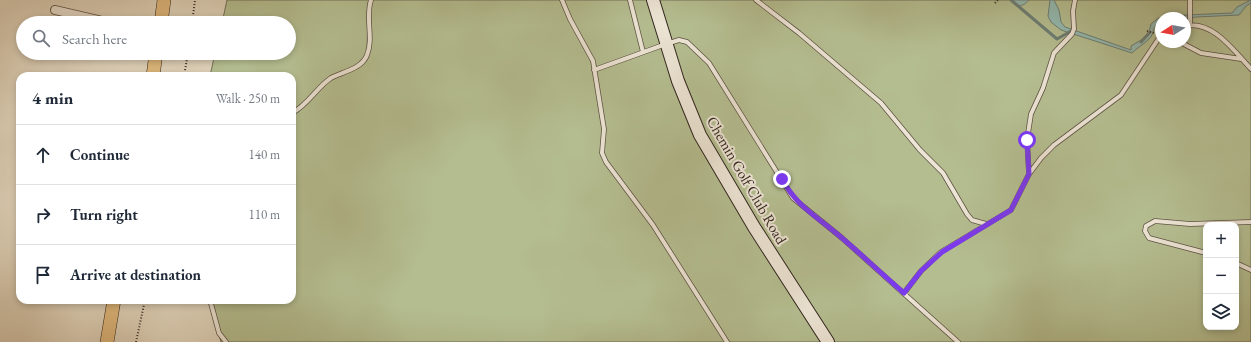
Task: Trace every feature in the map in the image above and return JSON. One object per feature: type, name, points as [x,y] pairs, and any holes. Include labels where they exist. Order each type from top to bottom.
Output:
[{"type":"main road","points":[[162,16],[164,0]]},
{"type":"main road","points":[[154,72],[155,60]]},
{"type":"main road","points":[[107,342],[113,304]]},
{"type":"street","name":"Chemin Golf Club Road","points":[[653,0],[678,82],[700,135],[754,227],[828,342]]},
{"type":"street","points":[[55,10],[81,16]]},
{"type":"lane","points":[[296,111],[301,108],[329,80],[353,68],[365,59],[368,50],[369,10],[371,0]]},
{"type":"lane","points":[[562,0],[570,19],[593,62],[604,129],[602,153],[606,162],[653,225],[726,342]]},
{"type":"lane","points":[[630,0],[643,52]]},
{"type":"lane","points":[[756,0],[799,33],[880,103],[920,150],[943,173],[966,214],[972,220],[986,224]]},
{"type":"lane","points":[[1029,174],[1027,140],[1031,114],[1043,88],[1052,58],[1058,48],[1072,34],[1074,29],[1073,11],[1075,0]]},
{"type":"lane","points":[[1190,0],[1190,12]]},
{"type":"lane","points":[[1191,25],[1201,26],[1217,34],[1251,69]]},
{"type":"lane","points":[[594,70],[666,44],[683,40],[704,56],[794,198],[842,238],[958,342]]},
{"type":"lane","points":[[904,293],[921,271],[942,252],[1011,210],[1029,174],[1054,145],[1120,95],[1155,45]]},
{"type":"lane","points":[[1191,48],[1201,53],[1242,59]]},
{"type":"lane","points":[[1203,224],[1154,221],[1146,226],[1146,234],[1152,239],[1203,252]]},
{"type":"lane","points":[[1239,222],[1251,222]]},
{"type":"lane","points":[[1239,265],[1251,270]]},
{"type":"lane","points":[[211,304],[219,333],[226,342]]},
{"type":"path","points":[[193,16],[195,0]]},
{"type":"path","points":[[995,3],[998,0]]},
{"type":"path","points":[[1147,31],[1154,33]]},
{"type":"path","points":[[185,72],[187,60]]},
{"type":"path","points":[[136,342],[144,304]]},
{"type":"green space","points":[[227,0],[1251,0],[1251,342],[221,342],[210,304],[296,304],[296,72],[211,72],[213,60],[296,60],[296,16],[224,16]]},
{"type":"water","points":[[1010,0],[1029,0],[1019,6]]},
{"type":"water","points":[[1050,0],[1054,0],[1059,10],[1061,22],[1065,27],[1131,50],[1131,46],[1148,36],[1151,24],[1155,21],[1155,26],[1151,37],[1132,53],[1061,30],[1051,22],[1048,16]]},
{"type":"water","points":[[1251,0],[1251,3],[1246,6],[1239,15],[1191,18],[1191,15],[1232,13],[1237,7]]},
{"type":"waterway","points":[[1011,0],[1057,39],[1071,31]]},
{"type":"waterway","points":[[1141,42],[1150,32]]},
{"type":"route","points":[[782,179],[789,192],[798,203],[842,238],[904,293],[921,271],[942,252],[986,224],[1006,214],[1014,207],[1029,174],[1030,163],[1027,140]]}]
